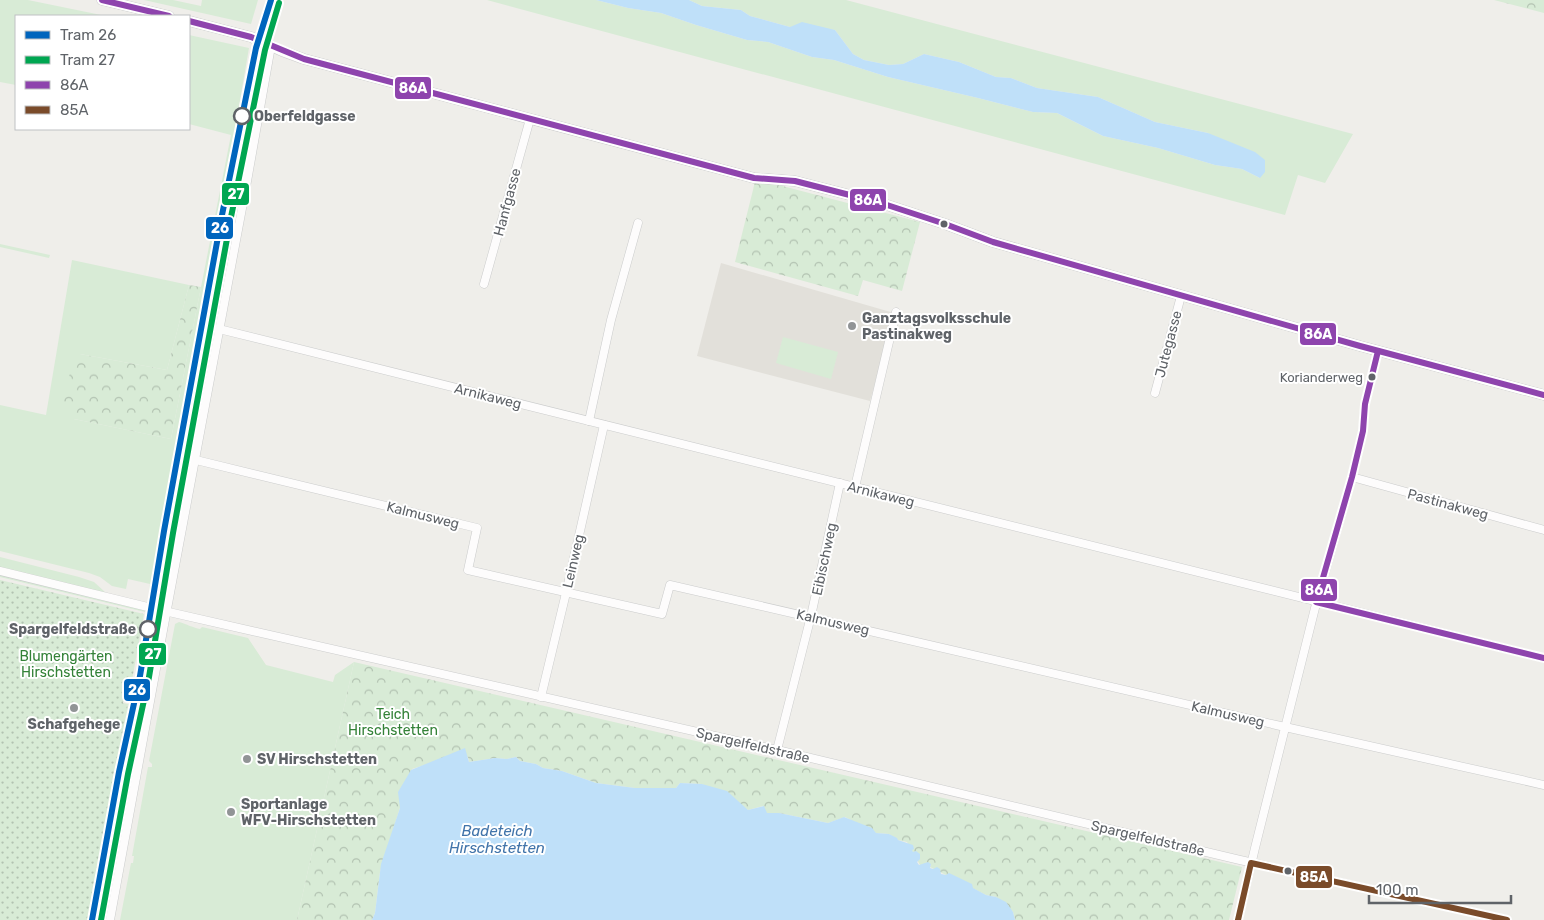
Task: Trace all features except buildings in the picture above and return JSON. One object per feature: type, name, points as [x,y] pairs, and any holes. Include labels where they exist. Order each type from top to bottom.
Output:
[{"type":"street","points":[[102,0],[165,15]]},
{"type":"street","points":[[190,21],[245,35],[304,59],[754,178],[795,181],[881,203],[993,242],[1378,351],[1544,395]]},
{"type":"street","points":[[110,920],[271,46]]},
{"type":"street","name":"Hanfgasse","points":[[484,284],[530,119]]},
{"type":"street","points":[[589,421],[611,320],[638,223]]},
{"type":"street","name":"Jutegasse","points":[[1155,393],[1181,296]]},
{"type":"street","points":[[855,487],[896,312]]},
{"type":"street","name":"Arnikaweg","points":[[219,329],[1544,658]]},
{"type":"street","points":[[1238,920],[1316,602],[1352,477],[1363,431],[1365,404],[1378,351]]},
{"type":"street","name":"Leinweg","points":[[540,696],[604,425]]},
{"type":"street","name":"Kalmusweg","points":[[196,460],[477,528],[468,570],[662,614],[670,585],[1544,785]]},
{"type":"street","name":"Pastinakweg","points":[[1352,477],[1544,530]]},
{"type":"street","name":"Eibischweg","points":[[777,750],[811,616],[840,483]]},
{"type":"street","name":"Spargelfeldstraße","points":[[0,571],[777,750],[1251,863],[1507,920]]},
{"type":"shaded area","points":[[721,263],[894,313],[870,401],[697,356]]},
{"type":"green space","points":[[0,0],[28,0],[101,15],[15,15],[15,85],[0,82]]},
{"type":"green space","points":[[144,0],[173,0],[201,6],[202,0],[258,0],[251,24]]},
{"type":"green space","points":[[487,0],[596,0],[628,8],[661,13],[747,40],[768,42],[812,57],[834,60],[888,77],[1033,112],[1057,113],[1103,136],[1158,148],[1215,165],[1242,169],[1260,178],[1208,133],[1155,122],[1098,97],[1037,88],[1011,78],[996,77],[959,62],[924,54],[903,64],[889,65],[864,60],[853,54],[835,30],[790,27],[750,16],[741,10],[702,6],[689,0],[846,0],[1353,134],[1325,183],[1298,175],[1285,215]]},
{"type":"green space","points":[[1494,0],[1544,0],[1544,13]]},
{"type":"green space","points":[[190,35],[249,48],[235,129],[248,132],[216,289],[161,596],[149,593],[150,584],[128,579],[126,589],[112,586],[100,577],[89,573],[0,551],[0,405],[46,415],[72,260],[189,285],[167,370],[80,354],[74,419],[171,439],[231,135],[190,124]]},
{"type":"green space","points":[[755,182],[771,183],[920,222],[902,291],[863,280],[858,296],[735,262]]},
{"type":"green space","points":[[0,244],[50,255],[49,258],[0,247]]},
{"type":"green space","points":[[189,285],[201,287],[171,439],[74,419],[67,412],[63,403],[72,364],[76,357],[80,354],[167,370]]},
{"type":"green space","points":[[783,337],[838,352],[831,379],[776,363]]},
{"type":"green space","points":[[0,557],[94,582],[106,593],[0,568]]},
{"type":"green space","points":[[0,575],[145,609],[145,612],[0,577]]},
{"type":"green space","name":"Blumengärten Hirschstetten","points":[[0,580],[144,614],[129,697],[124,697],[123,703],[128,704],[89,920],[0,920]]},
{"type":"green space","name":"Sportanlage WFV-Hirschstetten","points":[[179,622],[200,629],[202,627],[248,638],[266,665],[333,682],[335,675],[354,662],[297,920],[120,920],[131,863],[133,863],[134,856],[132,856],[148,767],[152,767],[149,761],[175,624]]},
{"type":"green space","name":"Teich Hirschstetten","points":[[354,662],[1242,867],[1229,920],[1015,920],[1013,912],[996,897],[986,895],[930,867],[931,864],[920,865],[907,842],[898,840],[889,834],[876,833],[845,817],[828,823],[779,813],[766,813],[763,806],[748,810],[702,784],[680,783],[676,788],[635,788],[596,783],[562,771],[520,761],[516,757],[469,762],[468,757],[434,762],[412,769],[380,872],[375,913],[372,920],[297,920]]},
{"type":"green space","points":[[128,704],[132,705],[131,709],[140,712],[124,782],[102,904],[92,902]]},
{"type":"water","points":[[596,0],[689,0],[702,6],[741,10],[750,16],[790,27],[802,22],[835,30],[853,54],[864,60],[889,65],[903,64],[924,54],[959,62],[996,77],[1011,78],[1037,88],[1098,97],[1155,122],[1208,133],[1255,152],[1265,160],[1265,172],[1260,178],[1242,169],[1215,165],[1158,148],[1103,136],[1057,113],[1033,112],[888,77],[834,60],[812,57],[768,42],[747,40],[661,13],[628,8]]},
{"type":"water","name":"Badeteich Hirschstetten","points":[[465,748],[469,762],[516,757],[520,761],[562,771],[596,783],[635,788],[676,788],[680,783],[702,784],[727,791],[748,810],[764,806],[767,813],[779,813],[828,823],[844,817],[872,828],[876,833],[889,834],[898,840],[913,845],[913,852],[916,851],[920,854],[920,859],[917,862],[919,865],[928,862],[931,864],[930,868],[937,867],[940,869],[941,874],[946,875],[949,873],[972,884],[973,888],[986,895],[1006,902],[1013,912],[1015,920],[372,920],[375,913],[381,864],[400,808],[398,792],[411,770]]},
{"type":"tram line","name":"26","points":[[92,920],[119,772],[140,676],[164,531],[222,215],[256,48],[271,0]]},
{"type":"tram line","name":"27","points":[[101,920],[128,774],[149,677],[173,533],[231,217],[265,50],[279,3]]},
{"type":"transit line","name":"86A","points":[[102,0],[165,15]]},
{"type":"transit line","name":"86A","points":[[190,21],[251,37],[304,59],[754,178],[795,181],[881,203],[993,242],[1360,346],[1544,395]]},
{"type":"transit line","name":"86A","points":[[1378,351],[1365,404],[1363,431],[1352,477],[1316,602],[1544,658]]},
{"type":"transit line","name":"85A","points":[[1238,920],[1251,863],[1507,920]]},
{"type":"place","name":"Oberfeldgasse","points":[[242,116]]},
{"type":"place","name":"Ganztagsvolksschule Pastinakweg","points":[[852,326]]},
{"type":"place","name":"Korianderweg","points":[[1372,377]]},
{"type":"place","name":"Spargelfeldstraße","points":[[148,629]]},
{"type":"place","name":"Schafgehege","points":[[74,708]]},
{"type":"place","name":"SV Hirschstetten","points":[[247,759]]},
{"type":"place","name":"Sportanlage WFV-Hirschstetten","points":[[231,812]]}]
